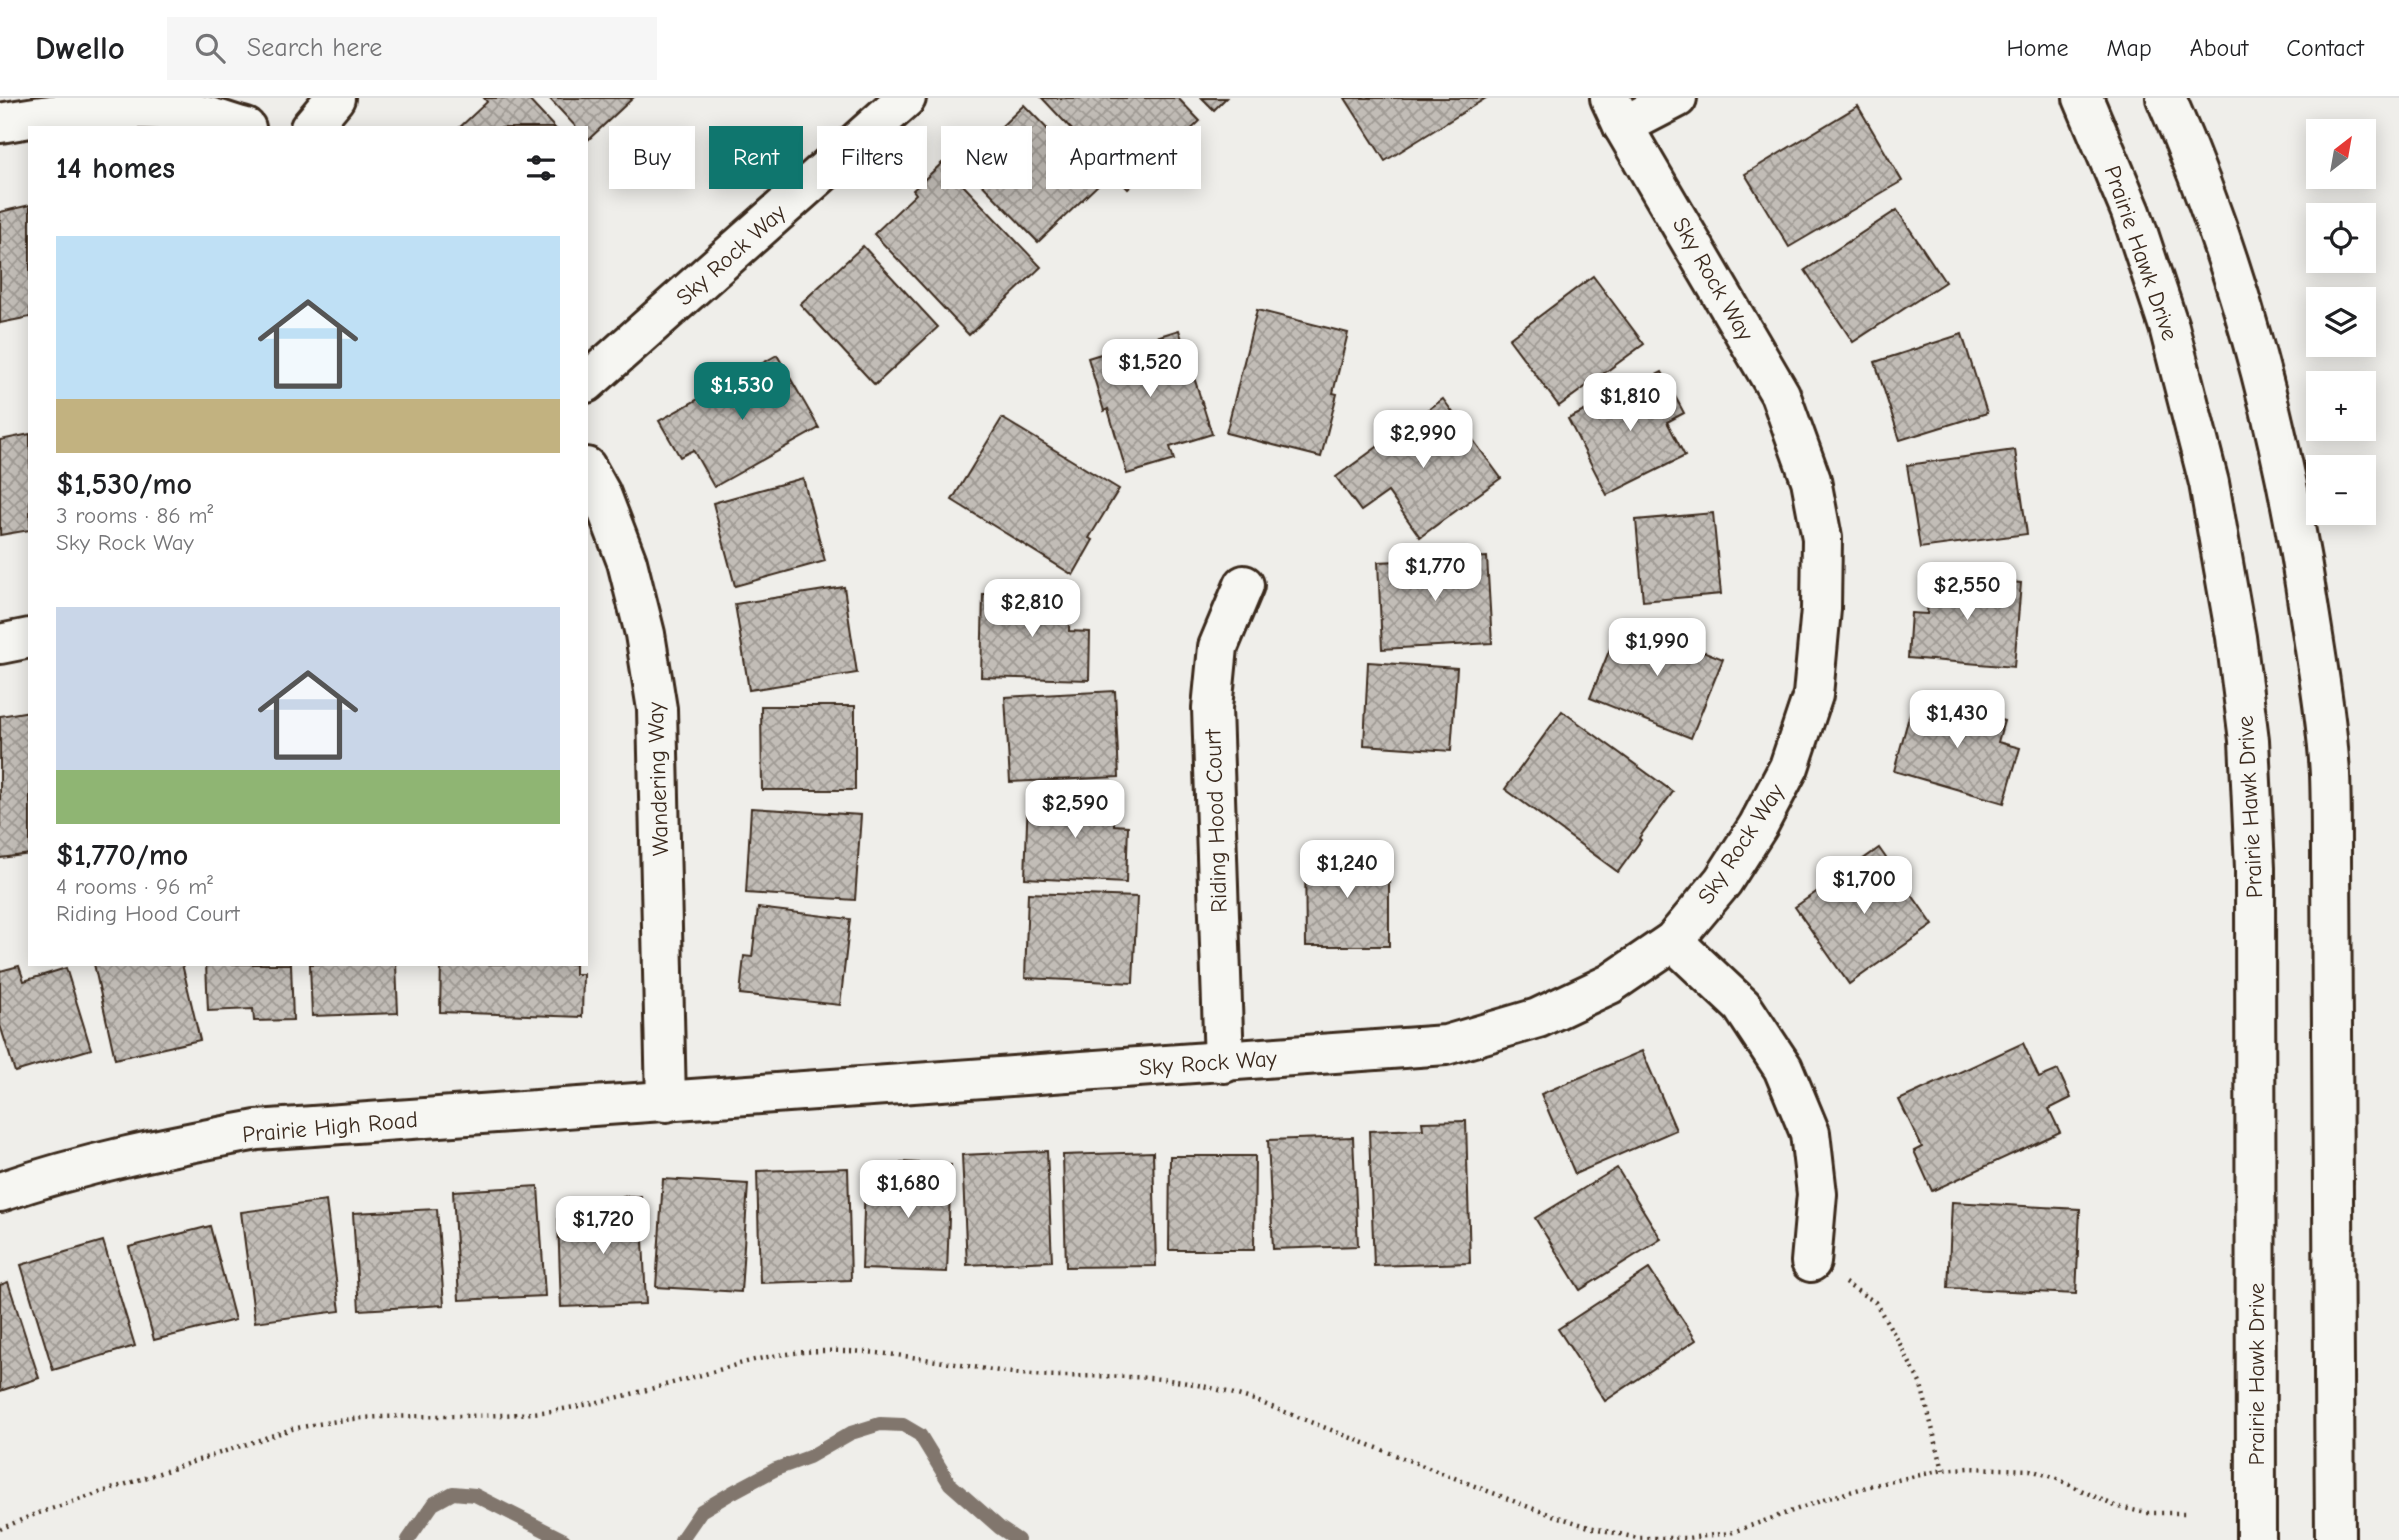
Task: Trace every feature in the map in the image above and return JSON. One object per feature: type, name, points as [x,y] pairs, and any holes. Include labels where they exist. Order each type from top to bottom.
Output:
[{"type":"street","points":[[312,126],[335,98]]},
{"type":"street","name":"Sky Rock Way","points":[[588,381],[906,98]]},
{"type":"street","points":[[1616,112],[1677,98]]},
{"type":"street","name":"Prairie Hawk Drive","points":[[2082,98],[2131,212],[2169,327],[2209,483],[2236,637],[2249,740],[2255,868],[2256,1540]]},
{"type":"street","points":[[2166,98],[2186,143],[2260,364],[2282,454],[2298,537],[2322,695],[2330,772],[2335,1540]]},
{"type":"street","points":[[0,123],[44,115],[124,108],[190,113],[239,126]]},
{"type":"street","name":"Sky Rock Way","points":[[666,1102],[1446,1045],[1538,1018],[1610,984],[1673,941],[1723,881],[1758,826],[1790,767],[1813,695],[1821,609],[1822,538],[1811,480],[1780,394],[1616,112]]},
{"type":"street","name":"Wandering Way","points":[[588,471],[601,494],[627,562],[645,634],[657,709],[666,1102]]},
{"type":"street","name":"Riding Hood Court","points":[[1224,1063],[1212,708],[1219,647],[1244,585]]},
{"type":"street","points":[[0,644],[28,638]]},
{"type":"street","points":[[1673,941],[1742,1006],[1783,1068],[1810,1133],[1818,1194],[1811,1262]]},
{"type":"street","name":"Prairie High Road","points":[[0,1192],[104,1161],[257,1130],[666,1102]]},
{"type":"path","points":[[1811,1262],[1875,1302],[1921,1385],[1943,1470]]},
{"type":"path","points":[[0,1529],[33,1515],[292,1429],[379,1417],[549,1411],[600,1402],[786,1354],[833,1349],[880,1352],[1014,1373],[1176,1380],[1217,1388],[1534,1510],[1637,1538],[1688,1538],[1730,1533],[1829,1498],[1943,1470],[1993,1468],[2030,1471],[2053,1477],[2115,1506],[2146,1513],[2186,1513]]},
{"type":"building","points":[[484,98],[527,98],[553,126],[461,126],[487,102]]},
{"type":"building","points":[[549,98],[633,98],[588,140],[588,126],[575,126]]},
{"type":"building","points":[[1042,98],[1178,98],[1200,121],[1195,126],[1068,126]]},
{"type":"building","points":[[1202,98],[1226,98],[1214,110]]},
{"type":"building","points":[[1345,98],[1486,98],[1385,161]]},
{"type":"building","points":[[1024,105],[1046,128],[1046,189],[1094,189],[1038,242],[986,189],[1032,189],[1032,126],[1002,126]]},
{"type":"building","points":[[1858,106],[1902,181],[1789,247],[1745,174]]},
{"type":"building","points":[[941,164],[941,189],[967,189],[1041,267],[969,335],[874,234],[916,194],[914,189],[927,189],[927,177]]},
{"type":"building","points":[[28,205],[28,317],[0,323],[0,212]]},
{"type":"building","points":[[1897,210],[1945,282],[1853,342],[1805,270]]},
{"type":"building","points":[[863,246],[938,327],[875,385],[800,304]]},
{"type":"building","points":[[1593,276],[1644,344],[1559,406],[1509,339]]},
{"type":"building","points":[[1257,310],[1348,333],[1333,393],[1337,394],[1321,457],[1226,433]]},
{"type":"building","points":[[1179,330],[1212,434],[1170,447],[1174,460],[1127,474],[1108,409],[1104,411],[1088,358]]},
{"type":"building","points":[[1962,334],[1987,413],[1900,440],[1875,362]]},
{"type":"building","points":[[777,355],[819,428],[714,487],[693,450],[680,457],[659,421]]},
{"type":"building","points":[[1662,372],[1684,413],[1667,422],[1685,456],[1607,495],[1568,419]]},
{"type":"building","points":[[1443,399],[1501,478],[1420,537],[1388,492],[1361,511],[1336,477]]},
{"type":"building","points":[[1002,418],[1119,489],[1089,538],[1093,540],[1073,575],[952,500]]},
{"type":"building","points":[[28,434],[28,530],[0,535],[0,440]]},
{"type":"building","points":[[2015,450],[2027,534],[1920,548],[1907,465]]},
{"type":"building","points":[[803,478],[825,561],[735,586],[713,503]]},
{"type":"building","points":[[1713,513],[1721,594],[1643,601],[1636,520]]},
{"type":"building","points":[[1487,557],[1492,643],[1382,649],[1378,562]]},
{"type":"building","points":[[1930,575],[2021,583],[2014,667],[1908,658],[1911,613],[1927,614]]},
{"type":"building","points":[[844,587],[857,673],[749,690],[735,604]]},
{"type":"building","points":[[983,594],[1070,596],[1069,631],[1090,632],[1089,680],[981,677]]},
{"type":"building","points":[[1622,619],[1723,659],[1691,738],[1590,698]]},
{"type":"building","points":[[1368,662],[1457,668],[1451,751],[1364,745]]},
{"type":"building","points":[[1115,691],[1119,777],[1010,782],[1005,697]]},
{"type":"building","points":[[1915,695],[2004,721],[1998,742],[2020,748],[2004,803],[1894,771]]},
{"type":"building","points":[[761,706],[855,706],[855,790],[762,790]]},
{"type":"building","points":[[28,711],[28,854],[0,858],[0,716]]},
{"type":"building","points":[[1562,711],[1673,792],[1618,872],[1505,789]]},
{"type":"building","points":[[1028,795],[1115,798],[1114,825],[1128,826],[1126,883],[1025,878]]},
{"type":"building","points":[[751,808],[861,815],[855,900],[746,893]]},
{"type":"building","points":[[1879,848],[1933,925],[1849,984],[1795,907]]},
{"type":"building","points":[[1389,853],[1389,946],[1306,946],[1305,854]]},
{"type":"building","points":[[1028,893],[1137,897],[1133,983],[1025,978]]},
{"type":"building","points":[[758,908],[850,919],[840,1005],[740,994],[744,956],[752,957]]},
{"type":"building","points":[[19,966],[24,981],[66,968],[91,1049],[15,1072],[0,1025],[0,971]]},
{"type":"building","points":[[94,966],[182,966],[200,1040],[115,1059]]},
{"type":"building","points":[[206,966],[291,966],[293,1020],[254,1021],[253,1009],[208,1011]]},
{"type":"building","points":[[310,966],[396,966],[398,1013],[312,1016]]},
{"type":"building","points":[[441,966],[575,966],[575,974],[583,974],[582,1017],[440,1012]]},
{"type":"building","points":[[2023,1043],[2039,1078],[2058,1070],[2071,1098],[2049,1109],[2060,1132],[1932,1191],[1914,1151],[1922,1147],[1899,1100]]},
{"type":"building","points":[[1642,1051],[1676,1130],[1575,1174],[1541,1094]]},
{"type":"building","points":[[1466,1121],[1470,1263],[1374,1266],[1369,1131],[1423,1129],[1422,1122]]},
{"type":"building","points":[[1353,1137],[1358,1246],[1273,1249],[1268,1140]]},
{"type":"building","points":[[1047,1151],[1052,1261],[967,1265],[962,1155]]},
{"type":"building","points":[[1153,1152],[1156,1266],[1066,1267],[1063,1155]]},
{"type":"building","points":[[1170,1156],[1255,1156],[1254,1250],[1169,1250]]},
{"type":"building","points":[[901,1162],[951,1165],[947,1272],[862,1269],[865,1181],[901,1183]]},
{"type":"building","points":[[848,1168],[851,1280],[760,1283],[757,1171]]},
{"type":"building","points":[[1617,1168],[1661,1239],[1580,1290],[1535,1218]]},
{"type":"building","points":[[663,1179],[748,1184],[741,1292],[656,1287]]},
{"type":"building","points":[[538,1186],[545,1296],[459,1300],[453,1191]]},
{"type":"building","points":[[641,1196],[646,1304],[561,1307],[558,1218],[597,1216],[596,1198]]},
{"type":"building","points":[[326,1201],[340,1311],[255,1322],[241,1212]]},
{"type":"building","points":[[1952,1202],[2080,1209],[2076,1294],[1948,1288]]},
{"type":"building","points":[[437,1209],[444,1305],[359,1310],[353,1213]]},
{"type":"building","points":[[210,1226],[235,1320],[154,1340],[129,1247]]},
{"type":"building","points":[[103,1241],[135,1346],[53,1370],[21,1265]]},
{"type":"building","points":[[1649,1269],[1696,1340],[1605,1401],[1558,1329]]},
{"type":"building","points":[[8,1282],[39,1378],[0,1391],[0,1285]]},
{"type":"waterway","points":[[681,1540],[701,1511],[733,1492],[776,1469],[809,1457],[851,1433],[880,1424],[903,1425],[920,1435],[950,1484],[1000,1528],[1018,1540]]},
{"type":"waterway","points":[[408,1540],[433,1504],[453,1493],[475,1495],[564,1540]]}]
